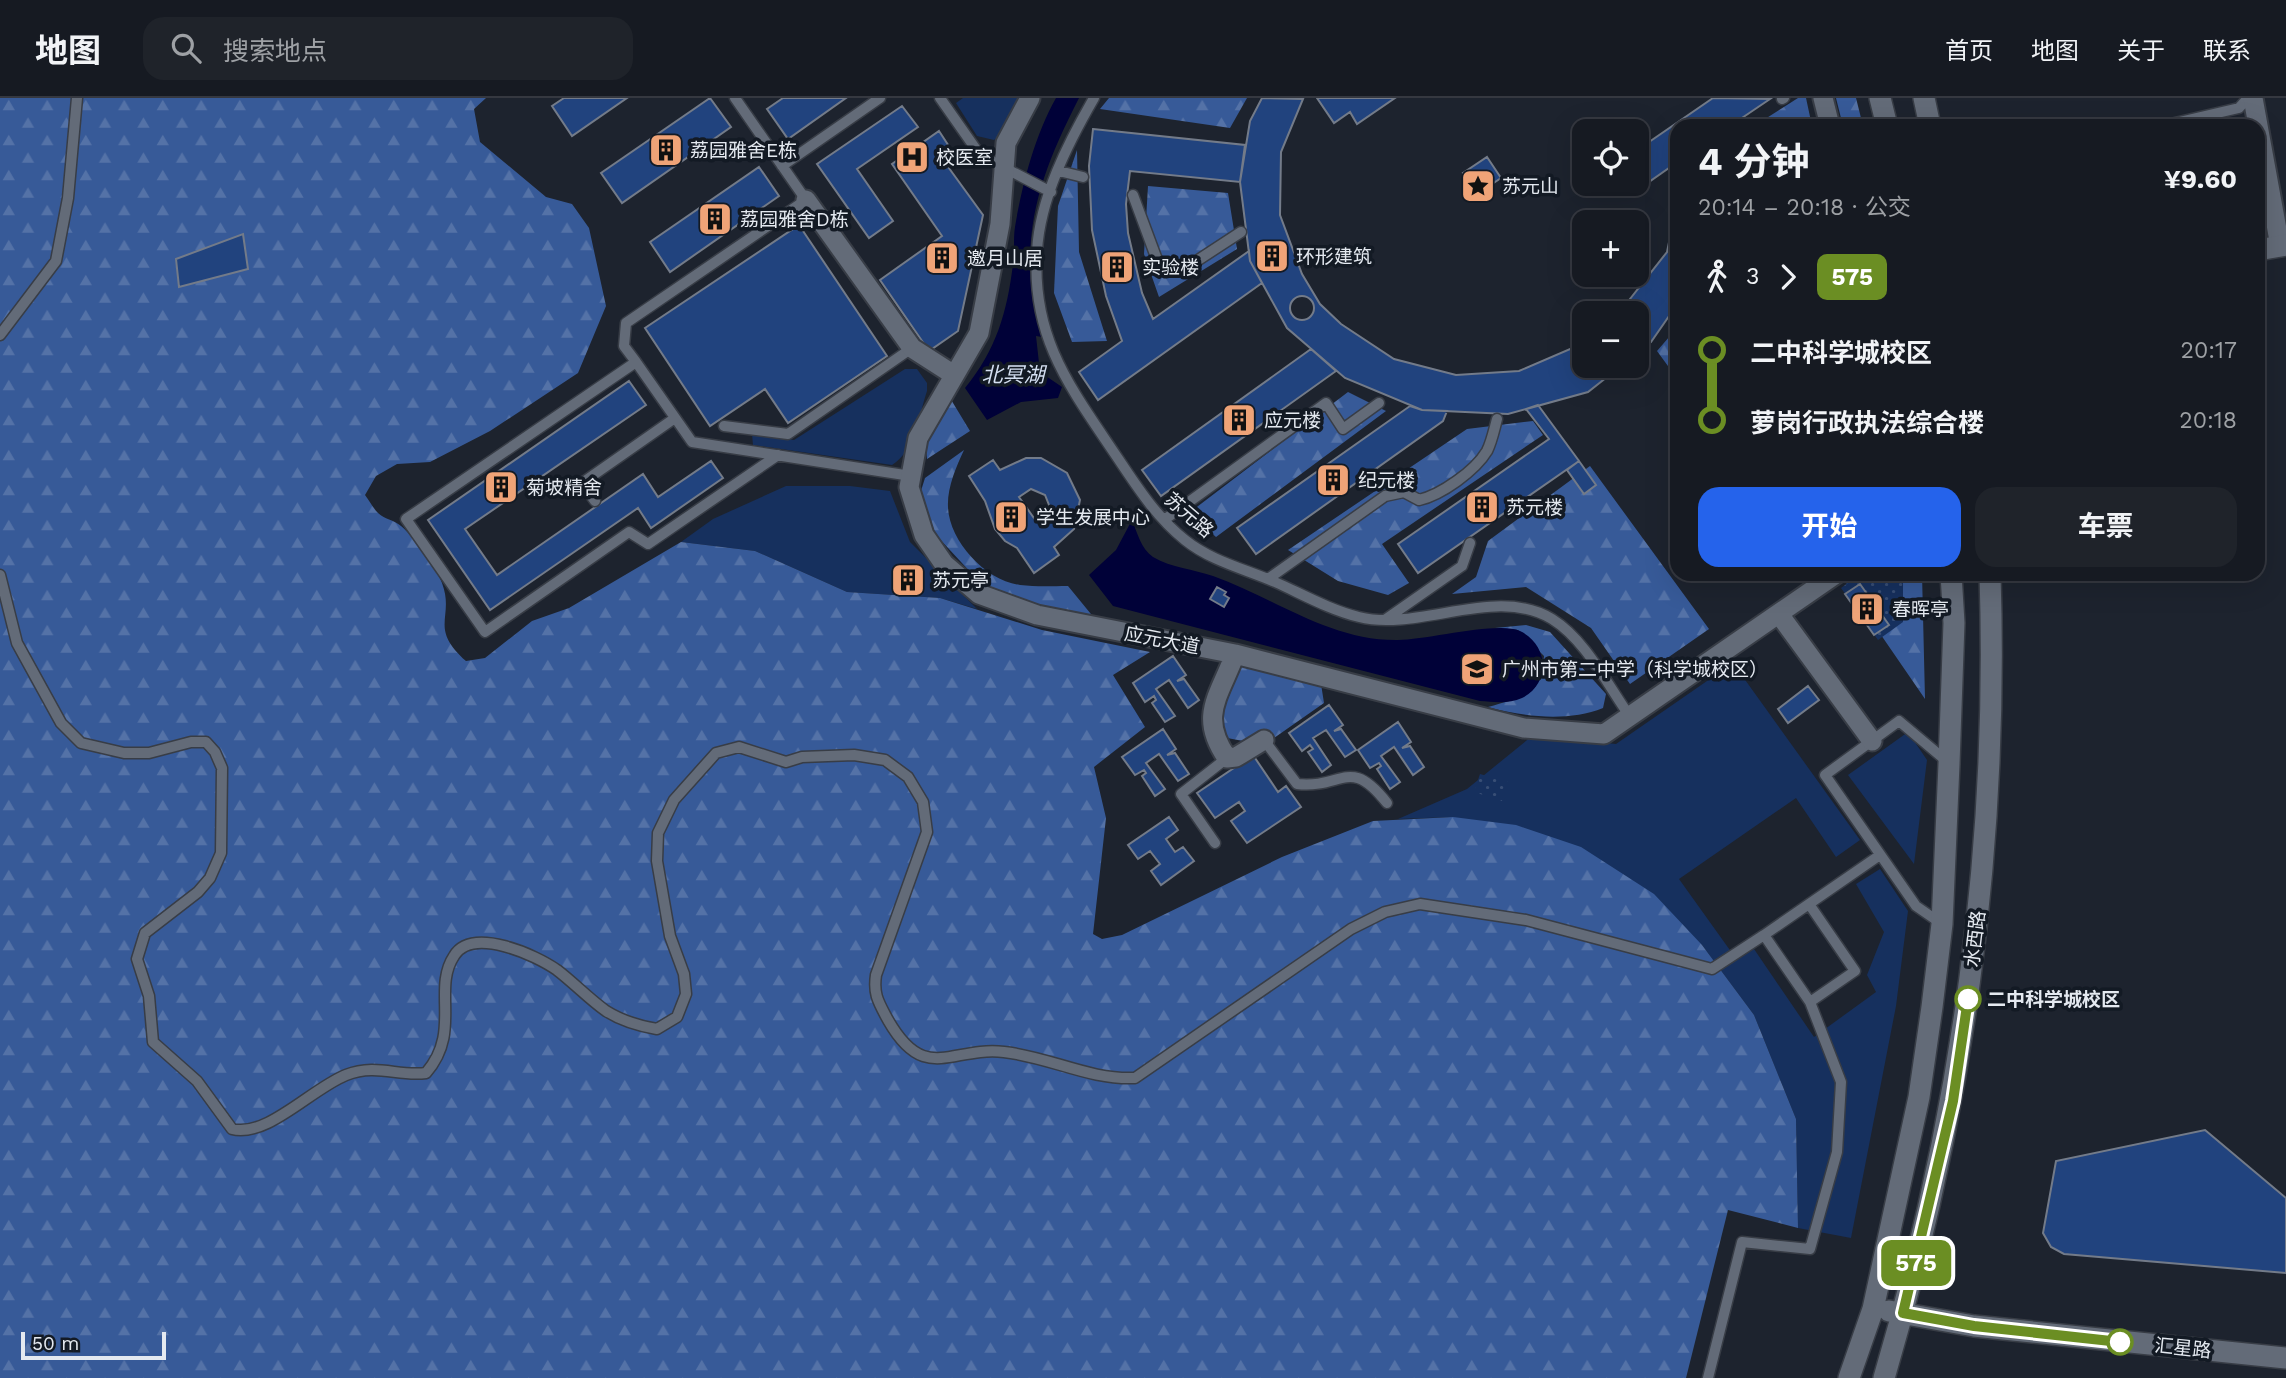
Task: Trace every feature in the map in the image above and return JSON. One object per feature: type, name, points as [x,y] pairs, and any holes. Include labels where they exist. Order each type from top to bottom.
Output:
[{"type":"main road","points":[[1880,98],[1885,119]]},
{"type":"main road","points":[[1924,98],[1928,119]]},
{"type":"main road","points":[[2265,249],[2283,246]]},
{"type":"main road","name":"水西路","points":[[1849,1378],[1873,1309],[1919,1097],[1942,924],[1954,623],[1951,581]]},
{"type":"main road","name":"水西路","points":[[1884,1378],[1903,1313],[1953,1101],[1984,872],[1991,746],[1990,581]]},
{"type":"main road","name":"汇星路","points":[[1873,1309],[2014,1331],[2286,1358]]},
{"type":"street","name":"应元大道","points":[[1030,98],[1006,143],[1000,224],[979,333],[918,438],[909,487],[924,535],[944,564],[979,594],[1037,615],[1235,654],[1524,728],[1604,734],[1631,718],[1826,581]]},
{"type":"street","points":[[1823,98],[1828,119]]},
{"type":"street","points":[[2253,98],[2257,119]]},
{"type":"street","points":[[2265,157],[2283,246]]},
{"type":"street","points":[[806,200],[912,348],[954,375]]},
{"type":"street","points":[[1779,614],[1872,741]]},
{"type":"street","points":[[1235,654],[1210,724],[1213,735],[1227,758],[1236,757],[1264,740]]},
{"type":"lane","points":[[0,334],[56,261],[68,198],[77,98]]},
{"type":"lane","points":[[735,98],[806,200],[626,323],[624,345],[692,442],[911,476]]},
{"type":"lane","points":[[782,166],[880,98]]},
{"type":"lane","points":[[940,98],[980,155],[1051,192]]},
{"type":"lane","name":"苏元路","points":[[1094,98],[1072,136],[1051,192],[1037,250],[1038,285],[1055,361],[1067,384],[1153,509],[1185,541],[1216,559],[1359,617],[1402,621],[1487,606],[1520,610],[1551,618],[1576,641],[1631,718]]},
{"type":"lane","points":[[2192,119],[2239,108],[2248,98]]},
{"type":"lane","points":[[1059,171],[1083,177]]},
{"type":"lane","points":[[1133,195],[1159,265],[1174,271],[1192,264],[1241,232]]},
{"type":"lane","points":[[724,426],[788,434],[912,348]]},
{"type":"lane","points":[[636,362],[406,519],[485,632],[629,532],[648,544],[778,455]]},
{"type":"lane","points":[[1164,520],[1326,404],[1343,429],[1380,403]]},
{"type":"lane","points":[[595,501],[582,483],[675,418]]},
{"type":"lane","points":[[1268,579],[1385,496],[1404,492],[1419,500],[1429,498],[1480,460],[1487,450],[1497,419]]},
{"type":"lane","points":[[613,528],[620,538]]},
{"type":"lane","points":[[1386,620],[1462,566],[1470,543]]},
{"type":"lane","points":[[0,575],[18,643],[61,723],[81,743],[124,753],[149,753],[191,742],[206,742],[215,752],[222,768],[221,852],[210,878],[198,892],[145,933],[137,959],[149,996],[153,1042],[197,1081],[232,1129],[245,1132],[263,1126],[318,1089],[348,1074],[384,1068],[416,1074],[426,1073],[444,1046],[448,973],[454,955],[464,946],[479,942],[501,945],[555,968],[607,1011],[636,1026],[657,1029],[677,1017],[686,994],[684,974],[668,923],[657,861],[658,833],[674,800],[716,753],[739,747],[786,762],[802,757],[855,755],[885,761],[908,777],[923,802],[927,832],[876,975],[873,994],[897,1035],[912,1050],[928,1059],[951,1059],[970,1053],[1004,1052],[1109,1079],[1135,1078],[1351,929],[1385,912],[1420,904],[1526,920],[1712,968],[1880,855]]},
{"type":"lane","points":[[1942,924],[1916,906],[1825,775],[1899,721],[1949,764]]},
{"type":"lane","points":[[1264,740],[1297,784],[1360,777],[1371,783],[1387,803]]},
{"type":"lane","points":[[1215,843],[1181,794],[1227,758]]},
{"type":"lane","points":[[1809,904],[1855,971],[1810,1002]]},
{"type":"lane","points":[[1708,1378],[1742,1242],[1810,1249],[1837,1152],[1841,1082],[1810,1002],[1764,934]]},
{"type":"shaded area","points":[[963,98],[1023,98],[1004,133],[994,140],[977,136],[956,103]]},
{"type":"shaded area","points":[[905,369],[917,369],[927,383],[927,391],[911,442],[892,465],[753,445],[752,434],[794,440]]},
{"type":"shaded area","points":[[786,486],[850,486],[890,491],[910,542],[977,609],[940,598],[847,592],[755,551],[681,542],[713,519]]},
{"type":"shaded area","points":[[1850,581],[1903,581],[1903,622],[1878,640],[1841,588]]},
{"type":"shaded area","points":[[1733,663],[1860,840],[1836,857],[1796,798],[1679,879],[1737,960],[1754,949],[1814,1037],[1876,992],[1867,975],[1884,932],[1856,884],[1880,869],[1908,911],[1896,1006],[1851,1238],[1798,1228],[1796,1119],[1754,1015],[1702,945],[1453,817],[1398,819],[1467,789],[1532,736],[1616,744]]},
{"type":"shaded area","points":[[1908,732],[1927,760],[1914,864],[1848,775]]},
{"type":"shaded area","points":[[1480,774],[1508,782],[1502,801],[1474,792]]},
{"type":"green space","points":[[0,98],[486,98],[474,109],[480,142],[546,197],[572,204],[589,228],[606,306],[578,373],[490,431],[430,462],[397,464],[376,476],[365,495],[378,513],[407,531],[435,568],[445,595],[445,631],[455,649],[466,661],[485,658],[532,621],[569,608],[681,542],[755,551],[847,592],[940,598],[1042,630],[1150,652],[1113,675],[1145,727],[1094,767],[1106,818],[1093,934],[1102,939],[1122,935],[1282,857],[1373,821],[1453,817],[1516,825],[1581,847],[1654,894],[1702,945],[1754,1015],[1796,1119],[1798,1228],[1728,1210],[1686,1378],[0,1378]]},
{"type":"green space","points":[[1109,98],[1247,98],[1230,128],[1100,109]]},
{"type":"green space","points":[[1798,98],[1806,98],[1810,119],[1765,119]]},
{"type":"green space","points":[[1836,98],[1856,98],[1861,119],[1841,119]]},
{"type":"green space","points":[[1077,150],[1079,252],[1107,341],[1072,342],[1054,293],[1058,206]]},
{"type":"green space","points":[[1148,186],[1228,193],[1237,249],[1159,297],[1144,254]]},
{"type":"green space","points":[[1670,336],[1670,369],[1657,351]]},
{"type":"green space","points":[[1348,392],[1386,411],[1216,537],[1189,513]]},
{"type":"green space","points":[[950,398],[970,431],[927,459],[925,439]]},
{"type":"green space","points":[[1533,421],[1543,435],[1382,544],[1409,583],[1388,595],[1338,581],[1288,550],[1467,429]]},
{"type":"green space","points":[[964,450],[948,500],[950,520],[962,546],[983,568],[1007,582],[1026,586],[1068,586],[1095,619],[1020,607],[974,576],[936,535],[920,494],[925,478]]},
{"type":"green space","points":[[1590,466],[1670,576],[1670,581],[1674,581],[1709,629],[1630,684],[1591,628],[1526,587],[1452,594],[1476,577],[1488,541]]},
{"type":"green space","points":[[1850,581],[1922,581],[1925,699],[1846,584]]},
{"type":"green space","points":[[1526,625],[1550,632],[1606,694],[1603,708],[1575,715],[1546,716],[1488,707],[1527,693],[1539,680],[1544,656],[1518,630],[1495,628]]},
{"type":"green space","points":[[1241,666],[1321,684],[1324,703],[1274,738],[1265,729],[1243,741],[1222,737],[1218,724]]},
{"type":"water","name":"北冥湖","points":[[1056,98],[1079,98],[1042,185],[1031,243],[1030,272],[1042,337],[1036,336],[1040,372],[1062,387],[1058,398],[1021,402],[987,420],[965,388],[985,359],[1003,315],[1014,259],[1014,232],[1021,194],[1036,144]]},
{"type":"water","points":[[1132,520],[1142,545],[1160,561],[1213,576],[1303,617],[1349,634],[1398,640],[1496,628],[1520,631],[1529,637],[1541,654],[1542,674],[1532,691],[1522,698],[1507,702],[1480,701],[1113,606],[1089,575],[1116,550]]},
{"type":"building","points":[[564,98],[627,98],[572,136],[552,106]]},
{"type":"building","name":"荔园雅舍E栋","points":[[710,98],[731,127],[622,203],[601,173]]},
{"type":"building","points":[[783,98],[846,98],[788,139],[767,109]]},
{"type":"building","name":"环形建筑","points":[[1262,98],[1303,99],[1281,152],[1280,215],[1302,274],[1320,304],[1341,324],[1394,359],[1456,375],[1519,371],[1572,348],[1572,378],[1606,378],[1588,392],[1508,414],[1422,410],[1345,378],[1287,328],[1250,261],[1240,182],[1250,121]]},
{"type":"building","points":[[1317,98],[1395,98],[1357,124],[1350,112],[1334,123]]},
{"type":"building","points":[[1713,98],[1770,99],[1740,119],[1682,119]]},
{"type":"building","points":[[902,106],[918,127],[857,169],[893,221],[869,238],[817,164]]},
{"type":"building","points":[[1670,128],[1670,167],[1649,182],[1649,142]]},
{"type":"building","name":"实验楼","points":[[1093,129],[1245,145],[1240,182],[1130,171],[1126,204],[1128,233],[1142,293],[1153,319],[1249,251],[1250,261],[1262,283],[1098,400],[1079,372],[1122,341],[1106,296],[1092,230],[1089,166]]},
{"type":"building","name":"邀月山居","points":[[939,131],[956,157],[946,164],[983,215],[958,331],[929,351],[880,280],[942,236],[892,164]]},
{"type":"building","points":[[1487,157],[1501,178],[1477,194],[1463,173]]},
{"type":"building","name":"荔园雅舍D栋","points":[[759,167],[779,196],[670,272],[650,242]]},
{"type":"building","points":[[799,225],[887,356],[788,423],[765,389],[710,426],[645,328]]},
{"type":"building","points":[[243,234],[248,269],[179,287],[176,259]]},
{"type":"building","points":[[1670,237],[1670,315],[1649,343],[1649,301],[1628,301],[1639,287],[1649,287],[1649,275],[1667,252]]},
{"type":"building","points":[[1302,296],[1310,300],[1314,308],[1310,316],[1302,320],[1294,316],[1290,308],[1294,300]]},
{"type":"building","name":"应元楼","points":[[1311,349],[1336,371],[1161,496],[1142,470]]},
{"type":"building","name":"菊坡精舍","points":[[629,381],[646,405],[465,529],[497,575],[643,474],[658,497],[711,461],[723,478],[651,528],[638,508],[490,610],[428,520]]},
{"type":"building","name":"苏元楼","points":[[1538,405],[1579,461],[1418,573],[1398,544],[1549,439],[1526,409]]},
{"type":"building","name":"纪元楼","points":[[1410,406],[1422,410],[1447,411],[1443,421],[1256,554],[1237,528]]},
{"type":"building","name":"学生发展中心","points":[[1026,458],[1041,458],[1067,473],[1080,500],[1074,529],[1054,547],[1059,555],[1034,573],[1017,548],[1005,541],[995,529],[985,501],[969,476],[993,460],[1000,470]],"holes":[[[1031,489],[1045,495],[1049,505],[1045,515],[1036,521],[1019,497]]]},
{"type":"building","points":[[1579,461],[1596,485],[1584,494],[1567,470]]},
{"type":"building","name":"苏元亭","points":[[903,566],[918,569],[923,582],[913,594],[898,593],[893,578]]},
{"type":"building","name":"春晖亭","points":[[1860,584],[1889,625],[1874,635],[1845,594]]},
{"type":"building","points":[[1217,587],[1226,592],[1224,595],[1229,598],[1224,607],[1210,599]]},
{"type":"building","points":[[1173,656],[1186,675],[1177,681],[1184,679],[1199,700],[1188,708],[1169,680],[1156,689],[1175,716],[1165,722],[1152,703],[1156,700],[1154,696],[1145,702],[1133,683]]},
{"type":"building","points":[[1808,686],[1819,700],[1788,723],[1778,709]]},
{"type":"building","points":[[1329,705],[1343,725],[1334,731],[1341,729],[1356,750],[1345,757],[1326,730],[1313,738],[1331,765],[1322,772],[1308,752],[1313,749],[1310,745],[1302,751],[1289,733]]},
{"type":"building","points":[[1398,722],[1411,742],[1402,748],[1410,746],[1424,767],[1413,775],[1394,747],[1381,756],[1400,782],[1390,789],[1377,769],[1381,766],[1379,763],[1370,768],[1358,750]]},
{"type":"building","points":[[1163,729],[1176,749],[1167,755],[1175,753],[1189,774],[1178,781],[1159,754],[1146,763],[1165,789],[1155,796],[1142,776],[1146,773],[1144,770],[1135,775],[1122,757]]},
{"type":"building","points":[[1253,755],[1278,792],[1286,786],[1301,807],[1247,843],[1231,821],[1245,811],[1239,802],[1215,818],[1197,793]]},
{"type":"building","points":[[1169,817],[1178,830],[1166,839],[1175,852],[1183,847],[1194,861],[1161,885],[1151,871],[1160,864],[1150,851],[1138,859],[1128,845]]},
{"type":"building","points":[[2205,1130],[2286,1198],[2286,1273],[2064,1254],[2051,1247],[2043,1233],[2056,1161]]},
{"type":"bus line","name":"575","points":[[1968,999],[1953,1101],[1903,1313],[1974,1326],[2120,1342]]},
{"type":"place","name":"荔园雅舍E栋","points":[[666,150]]},
{"type":"place","name":"校医室","points":[[912,157]]},
{"type":"place","name":"苏元山","points":[[1478,186]]},
{"type":"place","name":"荔园雅舍D栋","points":[[715,219]]},
{"type":"place","name":"环形建筑","points":[[1272,256]]},
{"type":"place","name":"邀月山居","points":[[942,258]]},
{"type":"place","name":"实验楼","points":[[1117,267]]},
{"type":"place","name":"应元楼","points":[[1239,420]]},
{"type":"place","name":"纪元楼","points":[[1333,480]]},
{"type":"place","name":"菊坡精舍","points":[[501,487]]},
{"type":"place","name":"苏元楼","points":[[1482,507]]},
{"type":"place","name":"学生发展中心","points":[[1011,517]]},
{"type":"place","name":"苏元亭","points":[[908,580]]},
{"type":"place","name":"春晖亭","points":[[1867,609]]},
{"type":"place","name":"广州市第二中学（科学城校区）","points":[[1477,669]]},
{"type":"place","name":"二中科学城校区","points":[[1968,999]]}]
